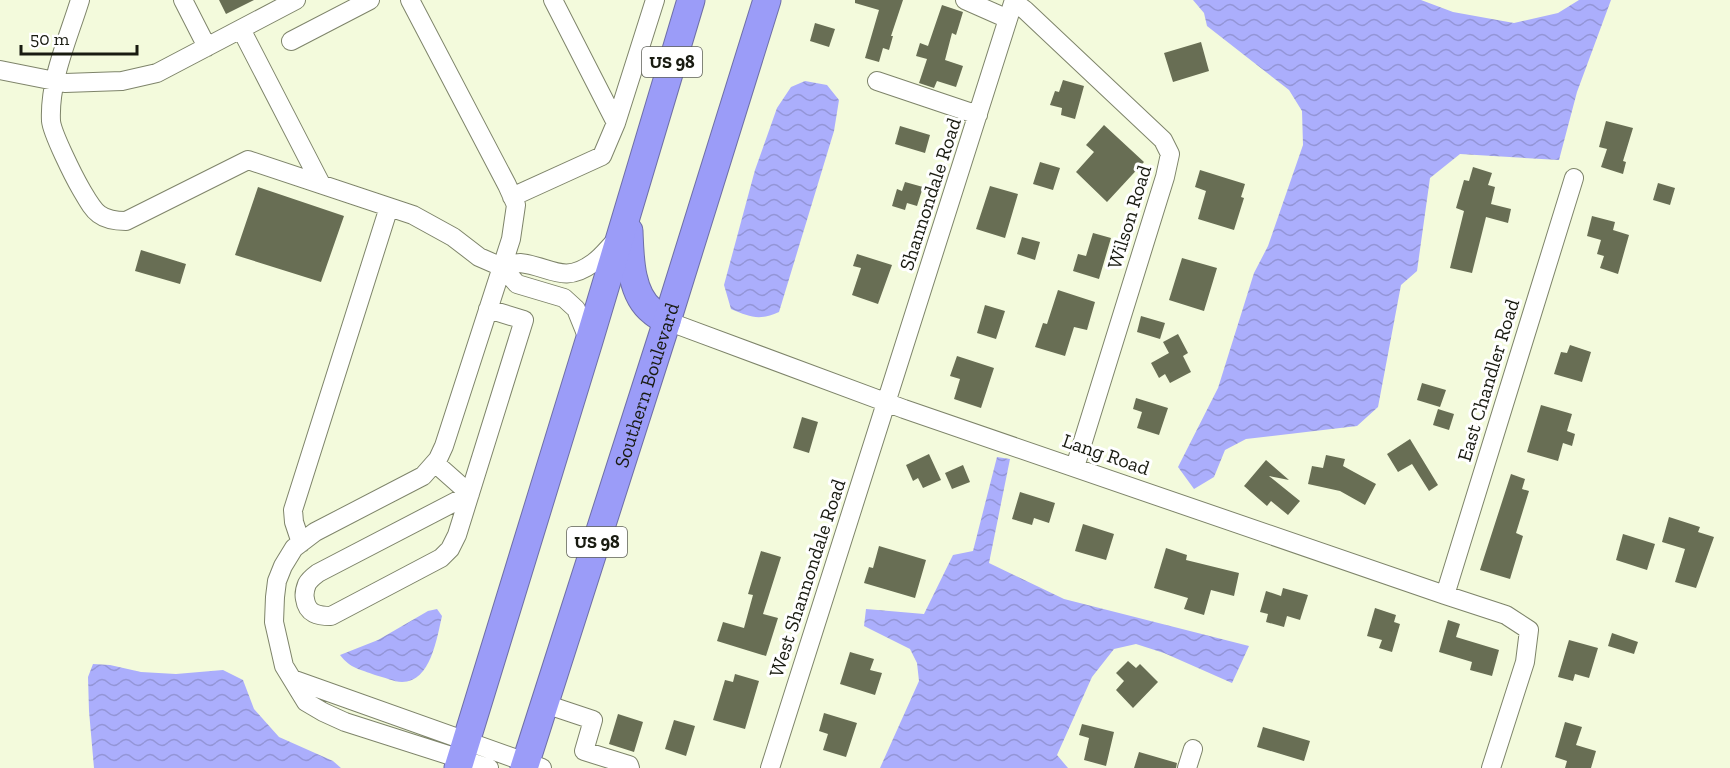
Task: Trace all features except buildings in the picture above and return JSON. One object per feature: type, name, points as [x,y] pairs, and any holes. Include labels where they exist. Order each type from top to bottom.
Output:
[{"type":"highway","name":"US 98","points":[[462,756],[691,0]]},
{"type":"highway","name":"Southern Boulevard","points":[[530,766],[545,704],[668,321],[767,0]]},
{"type":"highway","points":[[625,223],[630,266],[638,292],[650,310],[668,321]]},
{"type":"street","points":[[80,0],[54,81],[51,123],[75,178],[94,211],[101,217],[115,221],[126,220],[248,160],[413,215],[453,237],[479,256],[502,267],[517,284],[564,298],[571,303],[576,309],[589,341]]},
{"type":"street","points":[[183,0],[207,47]]},
{"type":"street","points":[[2,71],[65,83],[122,81],[157,73],[296,0]]},
{"type":"street","points":[[291,41],[370,0]]},
{"type":"street","points":[[410,0],[516,205],[511,239],[444,446],[435,463],[423,476],[315,532],[294,548],[277,581],[274,597],[274,622],[284,666],[292,679],[489,768]]},
{"type":"street","points":[[553,0],[616,123]]},
{"type":"street","points":[[512,197],[602,156],[616,123],[655,0]]},
{"type":"street","points":[[965,0],[1012,7]]},
{"type":"street","name":"Shannondale Road","points":[[888,402],[1012,7]]},
{"type":"street","name":"Wilson Road","points":[[1012,7],[1025,10],[1163,141],[1170,154],[1166,177],[1075,468]]},
{"type":"street","points":[[241,29],[321,184]]},
{"type":"street","points":[[877,81],[978,116]]},
{"type":"street","name":"East Chandler Road","points":[[1445,595],[1574,178]]},
{"type":"street","points":[[301,543],[294,522],[293,510],[389,207]]},
{"type":"street","points":[[502,267],[518,263],[555,273],[567,274],[580,270],[594,263],[625,223]]},
{"type":"street","points":[[470,494],[318,573],[307,584],[304,595],[310,611],[320,616],[331,616],[441,558],[450,549],[457,535],[470,494],[524,320],[488,309]]},
{"type":"street","name":"Lang Road","points":[[668,321],[1075,468],[1506,615],[1530,630],[1525,662],[1491,768]]},
{"type":"street","name":"West Shannondale Road","points":[[770,768],[888,402]]},
{"type":"street","points":[[435,463],[470,494]]},
{"type":"street","points":[[545,704],[593,720],[584,751],[629,765],[630,768]]},
{"type":"street","points":[[1187,768],[1193,749]]},
{"type":"street","points":[[462,756],[530,766]]},
{"type":"water","points":[[1193,0],[1421,0],[1453,12],[1514,23],[1558,13],[1579,0],[1611,0],[1577,92],[1559,160],[1460,154],[1430,178],[1417,271],[1401,285],[1378,407],[1357,426],[1246,439],[1225,450],[1214,477],[1194,489],[1178,467],[1218,388],[1254,273],[1268,246],[1303,145],[1302,111],[1289,90],[1207,26],[1204,13]]},
{"type":"water","points":[[805,81],[827,85],[839,100],[834,131],[779,312],[760,317],[749,316],[731,309],[724,285],[755,170],[777,108],[791,87]]},
{"type":"water","points":[[997,457],[1010,459],[989,563],[1064,599],[1249,646],[1232,683],[1164,653],[1136,644],[1114,649],[1092,677],[1057,755],[1068,768],[880,768],[919,681],[917,663],[910,649],[864,626],[866,609],[924,614],[953,555],[973,551]]},
{"type":"water","points":[[437,609],[442,616],[435,646],[426,667],[412,680],[399,682],[360,670],[340,655],[378,640],[428,611]]},
{"type":"water","points":[[93,664],[110,665],[141,672],[176,674],[223,670],[243,680],[254,709],[279,737],[333,761],[341,768],[94,768],[88,677]]}]
